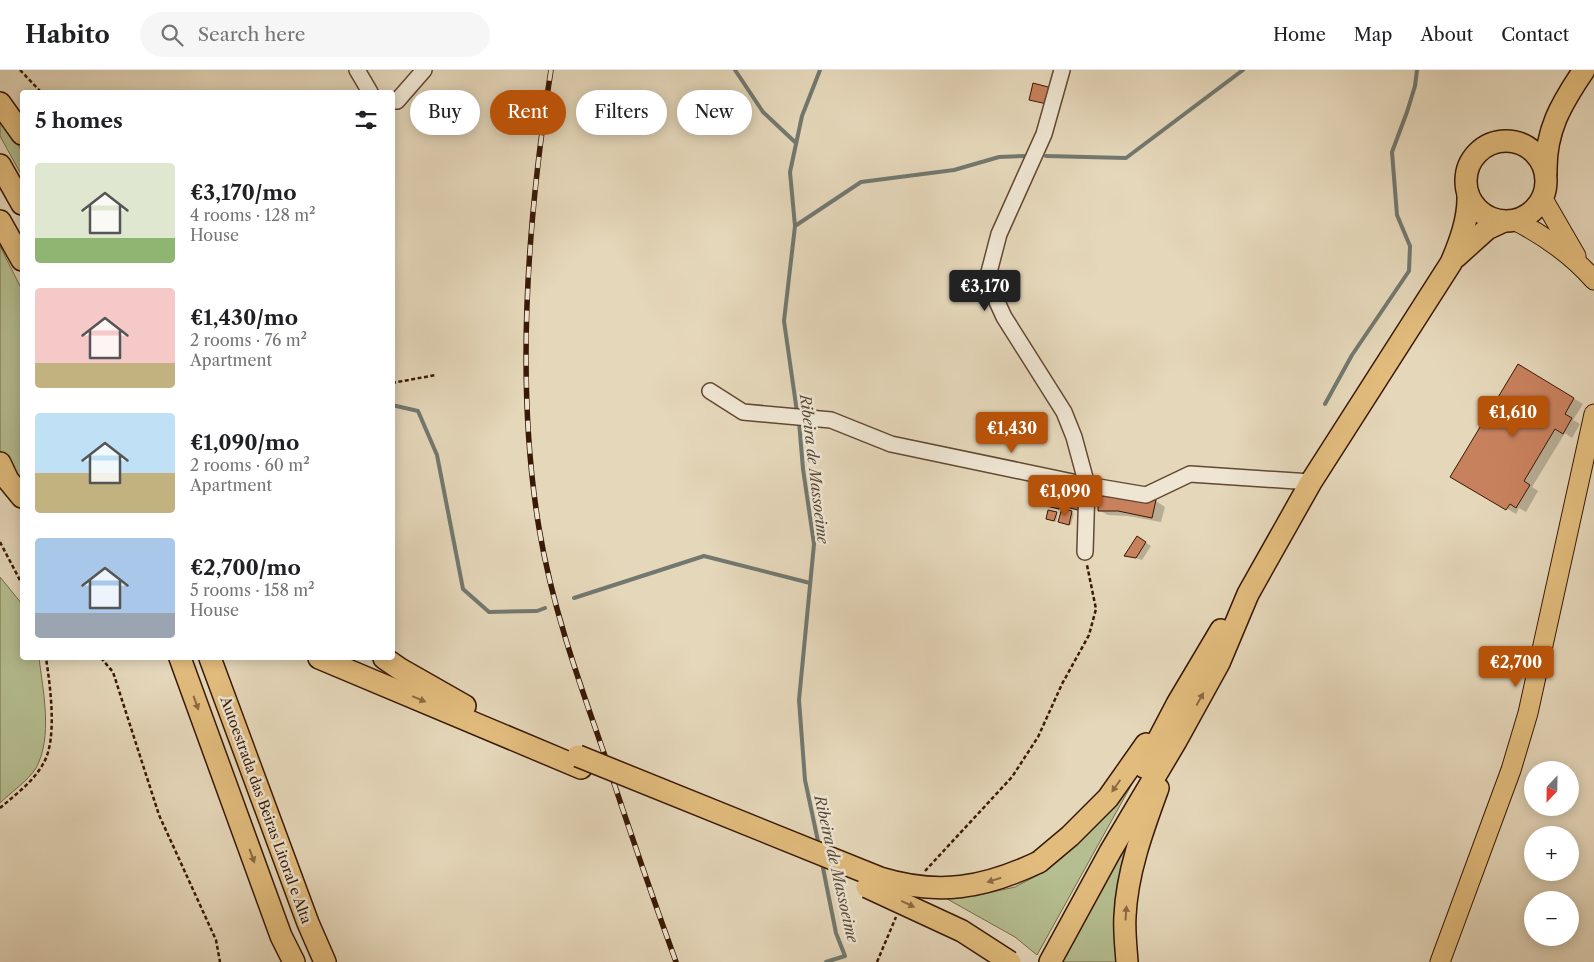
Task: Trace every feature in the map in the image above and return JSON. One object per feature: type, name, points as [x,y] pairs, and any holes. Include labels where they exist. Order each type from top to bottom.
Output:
[{"type":"highway","points":[[1050,962],[1110,852],[1176,742],[1219,663],[1248,594],[1311,482],[1451,263],[1461,240],[1468,204],[1466,172],[1478,152],[1493,143],[1511,141],[1532,134],[1559,108],[1584,70]]},
{"type":"highway","points":[[0,103],[20,131]]},
{"type":"highway","points":[[1451,263],[1482,233],[1509,221],[1527,216],[1543,199],[1546,186],[1548,139],[1559,108]]},
{"type":"highway","points":[[1511,141],[1523,145],[1533,152],[1541,161],[1546,173]]},
{"type":"highway","points":[[0,165],[20,200]]},
{"type":"highway","points":[[1468,194],[1481,213],[1491,219],[1509,221]]},
{"type":"highway","points":[[0,221],[20,256]]},
{"type":"highway","points":[[0,463],[8,480],[20,495]]},
{"type":"highway","points":[[1038,962],[1177,704],[1224,625],[1248,594]]},
{"type":"highway","name":"Autoestrada das Beiras Litoral e Alta","points":[[181,660],[281,936],[294,962]]},
{"type":"highway","name":"Autoestrada das Beiras Litoral e Alta","points":[[211,660],[308,923],[325,962]]},
{"type":"highway","points":[[324,660],[580,762],[871,874],[903,885],[926,888],[956,888],[1011,875],[1039,862],[1070,836],[1108,798],[1145,745],[1177,704]]},
{"type":"highway","points":[[387,660],[488,719],[580,762],[906,902],[962,931],[1010,962]]},
{"type":"highway","points":[[1127,962],[1125,916],[1130,875],[1145,822],[1176,742]]},
{"type":"main road","points":[[1543,199],[1581,265],[1594,280]]},
{"type":"main road","points":[[1509,221],[1544,236],[1581,265]]},
{"type":"main road","points":[[1440,962],[1511,770],[1528,713],[1594,414]]},
{"type":"street","points":[[357,70],[369,90]]},
{"type":"street","points":[[395,101],[424,70]]},
{"type":"street","points":[[1062,70],[1044,134],[1000,234],[988,276],[993,293],[1004,317],[1064,412],[1074,437],[1086,485],[1086,552]]},
{"type":"street","points":[[710,391],[743,412],[831,420],[891,444],[1086,485],[1146,495],[1190,474],[1311,482]]},
{"type":"path","points":[[20,70],[39,90]]},
{"type":"path","points":[[395,382],[436,375]]},
{"type":"path","points":[[0,542],[20,580]]},
{"type":"path","points":[[923,873],[1012,777],[1038,737],[1062,684],[1089,635],[1096,609],[1089,583],[1086,552]]},
{"type":"path","points":[[0,808],[37,774],[48,751],[50,711],[46,660]]},
{"type":"path","points":[[102,660],[113,672],[158,815],[216,940],[220,962]]},
{"type":"path","points":[[877,962],[899,910]]},
{"type":"green space","points":[[0,119],[20,148],[20,172],[0,136]]},
{"type":"green space","points":[[0,246],[20,286],[20,486],[0,454]]},
{"type":"green space","points":[[0,577],[20,602],[20,660],[39,660],[45,728],[41,756],[33,773],[0,803]]},
{"type":"green space","points":[[1138,773],[1037,955],[1015,937],[940,895],[975,896],[1015,887],[1046,871],[1044,867]]},
{"type":"green space","points":[[1144,812],[1122,962],[1062,962]]},
{"type":"building","points":[[1033,83],[1052,88],[1047,104],[1029,100]]},
{"type":"building","points":[[1518,364],[1574,398],[1565,414],[1572,418],[1563,434],[1555,429],[1524,481],[1530,485],[1516,508],[1510,504],[1506,510],[1450,477]]},
{"type":"building","points":[[1057,481],[1064,483],[1059,509],[1042,505],[1046,485],[1056,487]]},
{"type":"building","points":[[1067,488],[1082,492],[1078,510],[1062,506]]},
{"type":"building","points":[[1098,496],[1156,500],[1152,518],[1118,511],[1098,511]]},
{"type":"building","points":[[1062,508],[1072,511],[1069,525],[1058,522]]},
{"type":"building","points":[[1048,510],[1057,512],[1054,521],[1046,519]]},
{"type":"building","points":[[1137,536],[1146,542],[1136,558],[1124,556]]},
{"type":"waterway","points":[[735,70],[763,112],[796,143]]},
{"type":"waterway","points":[[795,226],[790,172],[802,116],[820,70]]},
{"type":"waterway","name":"Ribeira de Massoeime","points":[[1046,156],[1126,158],[1243,70]]},
{"type":"waterway","points":[[1325,404],[1352,355],[1409,271],[1410,246],[1397,215],[1392,152],[1415,86],[1417,70]]},
{"type":"waterway","name":"Ribeira de Massoeime","points":[[797,412],[784,321],[795,226],[861,182],[954,170],[999,157],[1024,156]]},
{"type":"waterway","points":[[395,406],[418,411],[437,455],[463,589],[489,612],[537,611],[545,608]]},
{"type":"waterway","name":"Ribeira de Massoeime","points":[[799,422],[803,469],[814,544],[799,700],[805,780],[819,846]]},
{"type":"waterway","points":[[574,598],[704,556],[810,583]]},
{"type":"waterway","name":"Ribeira de Massoeime","points":[[822,863],[836,933],[845,956],[826,962]]},
{"type":"railway","points":[[551,70],[536,182],[527,299],[526,358],[528,416],[532,473],[539,528],[558,614],[630,832],[676,962]]}]
